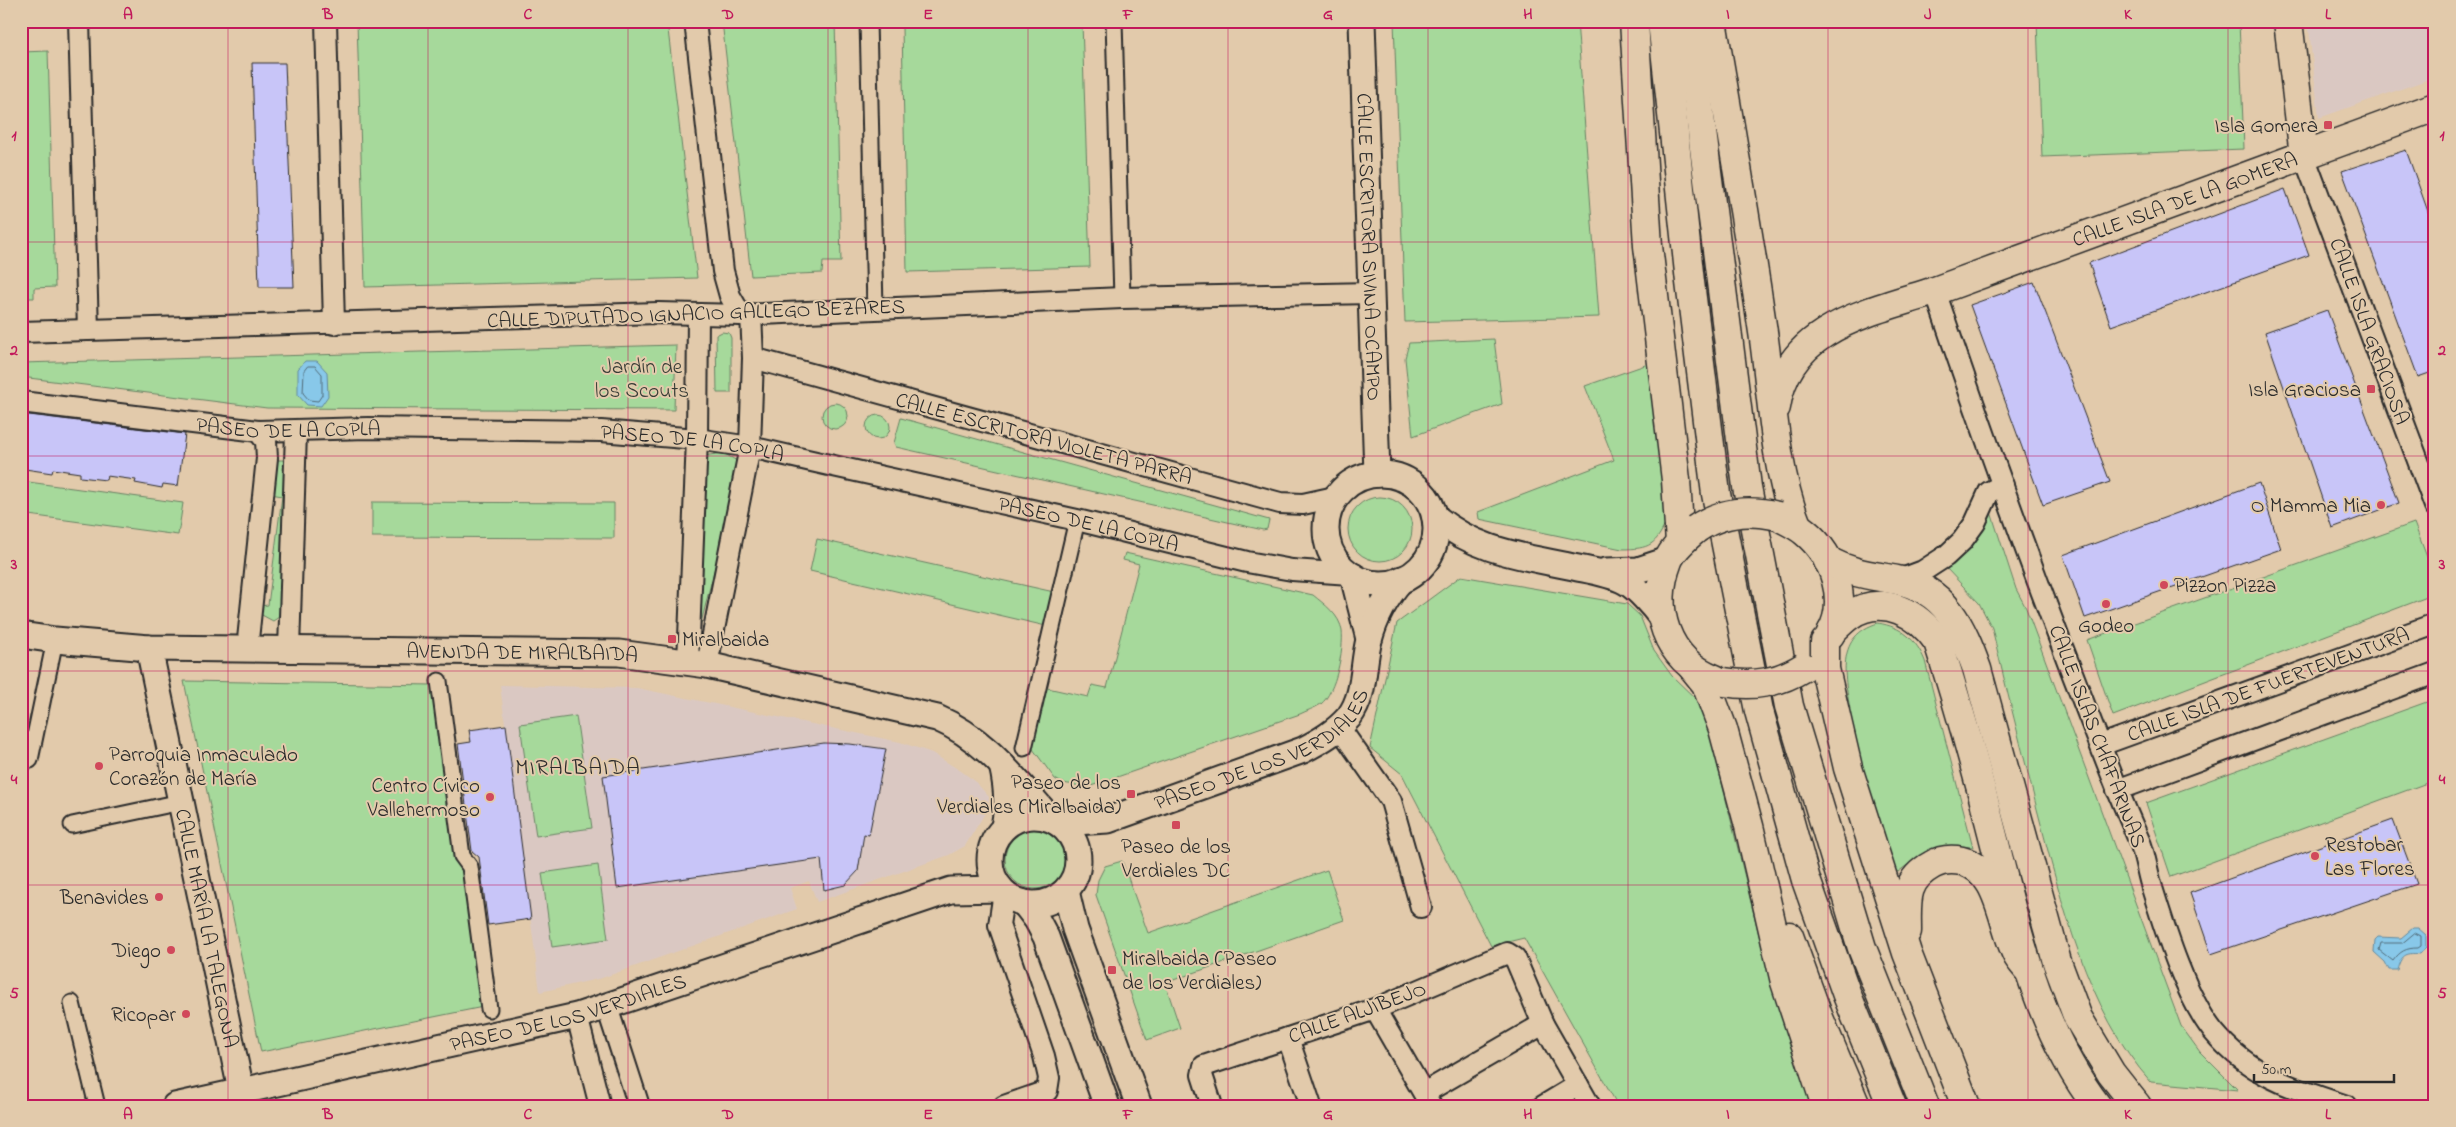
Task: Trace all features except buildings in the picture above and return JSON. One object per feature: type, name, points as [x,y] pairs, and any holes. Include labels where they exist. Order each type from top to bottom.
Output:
[{"type":"main road","points":[[1634,21],[1648,246],[1677,489],[1681,544]]},
{"type":"main road","points":[[1662,21],[1690,282],[1716,494],[1759,712],[1806,880],[1847,995],[1892,1106]]},
{"type":"main road","points":[[1688,21],[1747,487],[1789,706],[1862,948],[1925,1106]]},
{"type":"main road","points":[[1712,21],[1750,244],[1778,452],[1788,504],[1787,521]]},
{"type":"main road","points":[[2288,21],[2304,156]]},
{"type":"main road","name":"CALLE ISLA DE LA GOMERA","points":[[1774,416],[1778,394],[1787,371],[1798,354],[1817,337],[1840,324],[1935,291],[2435,107]]},
{"type":"main road","points":[[1826,1106],[1785,982],[1750,826],[1714,702],[1706,684],[1670,642],[1661,617],[1660,591],[1681,544],[1706,522],[1740,512],[1787,521],[1807,533],[1828,561],[1835,574],[1838,600],[1837,615],[1829,636],[1825,669],[1848,768],[1906,953],[1966,1106]]},
{"type":"main road","points":[[1828,561],[1845,570],[1871,577],[1899,580],[1923,589],[1952,613],[1963,630],[1977,669],[2057,962],[2078,1018],[2111,1073],[2137,1106]]},
{"type":"main road","points":[[1694,668],[1724,682],[1740,685],[1776,682],[1804,667],[1816,656],[1829,636],[1849,615],[1862,608],[1893,607],[1909,614],[1928,627],[1938,642],[1992,832],[2020,944],[2030,972],[2077,1080],[2097,1106]]},
{"type":"main road","points":[[1750,826],[1819,1018],[1856,1106]]},
{"type":"main road","points":[[1906,953],[1908,893],[1915,877],[1935,863],[1956,860],[1976,868],[1992,885],[2018,957],[2030,972]]},
{"type":"street","points":[[79,21],[88,330]]},
{"type":"street","points":[[326,21],[334,324]]},
{"type":"street","points":[[696,21],[723,271],[730,296],[746,314],[753,358],[750,447],[697,663]]},
{"type":"street","points":[[868,21],[875,308]]},
{"type":"street","points":[[1114,21],[1122,298]]},
{"type":"street","name":"CALLE ESCRITORA SIVINA OCAMPO","points":[[1362,21],[1377,474]]},
{"type":"street","name":"CALLE ISLA GRACIOSA","points":[[2304,156],[2435,506]]},
{"type":"street","name":"CALLE ISLAS CHAFARINAS","points":[[1935,291],[2003,485],[2117,790],[2142,849],[2152,890],[2193,1002],[2213,1031],[2243,1062],[2266,1077],[2295,1090],[2347,1106]]},
{"type":"street","name":"CALLE DIPUTADO IGNACIO GALLEGO BEZARES","points":[[21,332],[649,313],[746,314],[1122,298],[1372,293]]},
{"type":"street","points":[[697,663],[698,314]]},
{"type":"street","name":"CALLE ESCRITORA VIOLETA PARRA","points":[[753,358],[1280,503],[1303,504],[1336,498]]},
{"type":"street","name":"PASEO DE LA COPLA","points":[[21,402],[258,431],[296,432],[368,428],[600,431],[697,439],[750,447],[1077,520],[1248,562],[1292,570],[1352,575]]},
{"type":"street","points":[[248,649],[267,458],[266,441],[258,431]]},
{"type":"street","points":[[289,649],[296,432]]},
{"type":"street","points":[[267,458],[272,449],[282,446],[290,450],[294,460]]},
{"type":"street","points":[[1377,474],[1400,478],[1420,490],[1429,503],[1435,517],[1435,534],[1432,549],[1423,563],[1413,573],[1402,579],[1377,583],[1352,575],[1340,565],[1331,553],[1327,539],[1326,524],[1329,510],[1336,498],[1347,486],[1361,478],[1377,474]]},
{"type":"street","points":[[1899,580],[1922,571],[1946,556],[1962,541],[1974,523],[1989,492],[2003,485]]},
{"type":"street","points":[[1435,517],[1457,534],[1484,547],[1593,571],[1626,582],[1652,604],[1661,617]]},
{"type":"street","points":[[1024,748],[1077,520]]},
{"type":"street","points":[[1593,571],[1638,570],[1681,544]]},
{"type":"street","points":[[1423,563],[1461,550],[1484,547]]},
{"type":"street","name":"PASEO DE LOS VERDIALES","points":[[1352,575],[1369,639]]},
{"type":"street","name":"PASEO DE LOS VERDIALES","points":[[1054,820],[1108,820],[1303,750],[1324,739],[1339,727],[1357,702],[1363,685],[1369,639],[1384,603],[1402,579]]},
{"type":"street","name":"CALLE ISLA DE FUERTEVENTURA","points":[[2101,745],[2435,624]]},
{"type":"street","name":"AVENIDA DE MIRALBAIDA","points":[[21,635],[55,640],[149,648],[619,653],[697,663],[937,718],[971,736],[1002,765],[1054,820]]},
{"type":"street","points":[[30,760],[55,640]]},
{"type":"street","name":"CALLE MARÍA LA TALEGONA","points":[[149,648],[240,1090]]},
{"type":"street","points":[[2117,790],[2435,673]]},
{"type":"street","points":[[438,681],[462,856],[470,867],[489,1009]]},
{"type":"street","points":[[1339,727],[1366,769],[1391,801],[1421,907]]},
{"type":"street","points":[[1002,765],[1007,786],[1008,811],[998,837],[991,868],[1009,895],[1037,920],[1046,937],[1107,1106]]},
{"type":"street","points":[[72,825],[181,802]]},
{"type":"street","points":[[998,837],[1026,816],[1054,820],[1068,831],[1078,852],[1076,873],[1066,891],[1053,900],[1039,904],[1009,895]]},
{"type":"street","name":"PASEO DE LOS VERDIALES","points":[[1078,852],[1108,820]]},
{"type":"street","name":"PASEO DE LOS VERDIALES","points":[[951,890],[976,866],[998,837]]},
{"type":"street","name":"PASEO DE LOS VERDIALES","points":[[185,1104],[240,1090],[577,1016],[951,890],[1009,895]]},
{"type":"street","points":[[1066,891],[1075,929],[1139,1106]]},
{"type":"street","points":[[1004,1106],[1047,1091],[1048,1078],[1044,1056],[999,925],[1009,895]]},
{"type":"street","name":"CALLE ALJIBEJO","points":[[1212,1106],[1202,1074],[1204,1066],[1375,1010],[1507,953],[1515,958],[1543,1024]]},
{"type":"street","points":[[72,1003],[97,1106]]},
{"type":"street","points":[[607,1007],[639,1106]]},
{"type":"street","points":[[1375,1010],[1427,1100],[1543,1024],[1590,1106]]},
{"type":"street","points":[[577,1016],[600,1106]]},
{"type":"street","points":[[1288,1038],[1311,1106]]},
{"type":"street","points":[[1543,1106],[1578,1085]]},
{"type":"shaded area","points":[[2308,21],[2435,21],[2435,77],[2319,118]]},
{"type":"shaded area","points":[[500,685],[637,688],[900,742],[932,753],[961,771],[975,781],[989,797],[990,805],[965,846],[949,855],[817,902],[809,881],[790,888],[797,909],[602,978],[540,992]]},
{"type":"green space","points":[[357,21],[667,21],[697,278],[365,287]]},
{"type":"green space","points":[[722,21],[835,21],[841,262],[823,262],[822,273],[751,276]]},
{"type":"green space","points":[[1394,21],[1577,21],[1599,317],[1405,322]]},
{"type":"green space","points":[[2037,21],[2239,21],[2244,149],[2042,157]]},
{"type":"green space","points":[[1082,22],[1090,267],[907,272],[902,27]]},
{"type":"green space","points":[[48,51],[55,287],[34,288],[34,298],[21,298],[21,52]]},
{"type":"green space","points":[[722,332],[729,333],[731,338],[731,393],[717,393],[716,335]]},
{"type":"green space","points":[[1494,339],[1502,404],[1413,436],[1405,358],[1409,343]]},
{"type":"green space","name":"Jardín de los Scouts","points":[[676,345],[674,410],[267,408],[21,377],[21,363]]},
{"type":"green space","points":[[1648,364],[1667,520],[1659,535],[1651,544],[1639,548],[1622,549],[1479,519],[1478,512],[1614,460],[1585,386]]},
{"type":"green space","points":[[835,403],[844,407],[848,416],[844,425],[835,429],[826,425],[822,416],[826,407]]},
{"type":"green space","points":[[878,415],[887,418],[890,427],[887,436],[878,439],[869,436],[866,427],[869,418]]},
{"type":"green space","points":[[901,418],[1269,520],[1267,529],[1263,530],[896,447],[894,443]]},
{"type":"green space","points":[[723,453],[741,463],[698,635],[703,456]]},
{"type":"green space","points":[[278,460],[283,460],[288,466],[285,613],[273,621],[260,614],[259,606],[268,605],[282,496],[271,494],[274,464]]},
{"type":"green space","points":[[21,481],[183,503],[178,535],[21,514]]},
{"type":"green space","points":[[1374,497],[1386,497],[1403,506],[1410,517],[1412,529],[1410,541],[1403,552],[1386,561],[1374,561],[1362,556],[1353,547],[1348,535],[1348,523],[1353,511],[1362,502]]},
{"type":"green space","points":[[372,502],[614,503],[614,538],[372,537]]},
{"type":"green space","points":[[1990,509],[2016,589],[2026,608],[2181,1026],[2200,1052],[2238,1090],[2151,1082],[2129,1054],[2093,988],[2079,953],[2056,880],[1992,628],[1979,603],[1946,568],[1974,542],[1984,527]]},
{"type":"green space","points":[[2414,523],[2435,578],[2435,594],[2113,716],[2087,640]]},
{"type":"green space","points":[[817,539],[1054,592],[1046,626],[810,571]]},
{"type":"green space","points":[[1125,553],[1313,595],[1335,615],[1342,631],[1342,648],[1338,670],[1326,698],[1321,704],[1300,714],[1088,787],[1062,783],[1055,779],[1030,745],[1043,687],[1088,697],[1092,685],[1107,688],[1139,564],[1123,560]]},
{"type":"green space","points":[[1461,576],[1627,604],[1640,616],[1654,651],[1672,676],[1698,701],[1707,722],[1769,976],[1812,1106],[1618,1106],[1524,938],[1491,946],[1402,774],[1370,748],[1397,623]]},
{"type":"green space","points":[[1878,623],[1887,625],[1907,635],[1913,640],[1925,661],[1973,847],[1950,847],[1932,851],[1916,859],[1898,872],[1891,866],[1846,710],[1850,709],[1845,670],[1849,647],[1855,637],[1864,629]]},
{"type":"green space","points":[[184,681],[433,685],[456,862],[464,867],[483,1007],[261,1052]]},
{"type":"green space","points":[[2435,699],[2435,780],[2171,877],[2146,803]]},
{"type":"green space","points":[[576,716],[592,828],[536,836],[520,724]]},
{"type":"green space","points":[[1029,829],[1041,829],[1057,837],[1063,847],[1065,859],[1063,871],[1057,881],[1041,889],[1029,889],[1013,881],[1005,865],[1005,853],[1013,837]]},
{"type":"green space","points":[[1122,861],[1148,933],[1327,870],[1344,920],[1165,983],[1180,1028],[1147,1040],[1096,895],[1098,880],[1105,866]]},
{"type":"green space","points":[[598,865],[608,939],[552,947],[542,873]]},
{"type":"water","points":[[305,361],[317,361],[327,372],[328,396],[321,406],[307,405],[298,395],[298,369]]},
{"type":"water","points":[[2413,928],[2418,928],[2426,935],[2426,947],[2420,954],[2407,954],[2404,956],[2397,970],[2389,970],[2385,962],[2374,952],[2375,940],[2378,937],[2401,938]]},
{"type":"place","name":"Isla Gomera","points":[[2328,125]]},
{"type":"place","name":"Isla Graciosa","points":[[2371,389]]},
{"type":"place","name":"O Mamma Mia","points":[[2381,505]]},
{"type":"place","name":"Pizzon Pizza","points":[[2164,585]]},
{"type":"place","name":"Godeo","points":[[2106,604]]},
{"type":"place","name":"Miralbaida","points":[[672,639]]},
{"type":"place","name":"Parroquia Inmaculado Corazón de María","points":[[99,766]]},
{"type":"place","name":"Paseo de los Verdiales (Miralbaida)","points":[[1131,794]]},
{"type":"place","name":"Centro Cívico Vallehermoso","points":[[490,797]]},
{"type":"place","name":"Paseo de los Verdiales DC","points":[[1176,825]]},
{"type":"place","name":"Restobar Las Flores","points":[[2315,856]]},
{"type":"place","name":"Benavides","points":[[159,897]]},
{"type":"place","name":"Diego","points":[[171,950]]},
{"type":"place","name":"Miralbaida (Paseo de los Verdiales)","points":[[1112,970]]},
{"type":"place","name":"Ricopar","points":[[186,1014]]},
{"type":"district","name":"MIRALBAIDA","points":[[578,766]]}]
